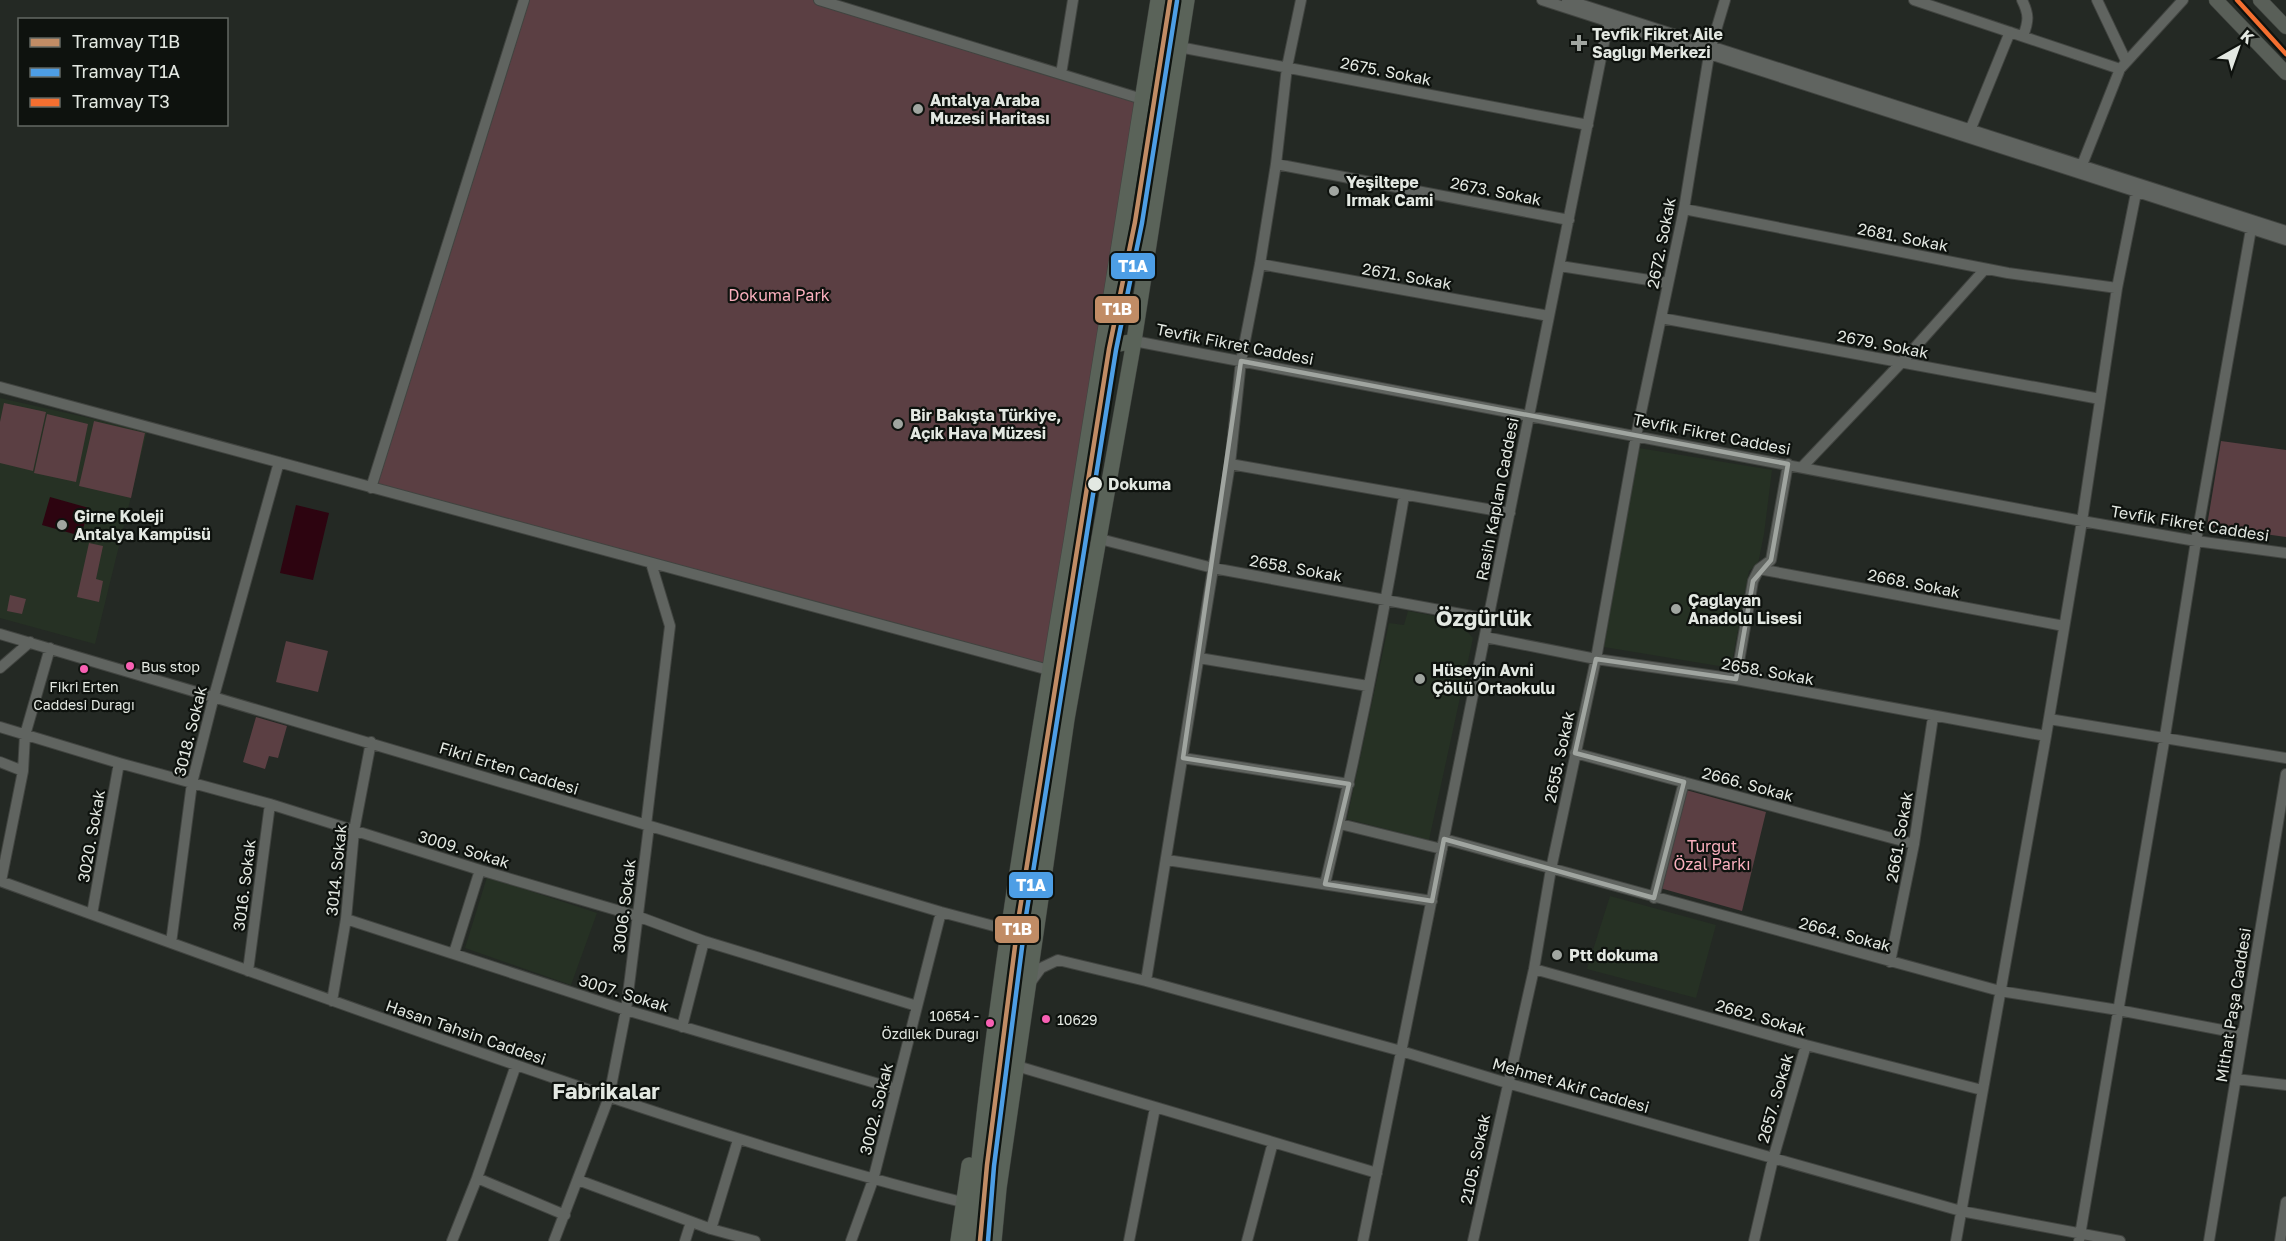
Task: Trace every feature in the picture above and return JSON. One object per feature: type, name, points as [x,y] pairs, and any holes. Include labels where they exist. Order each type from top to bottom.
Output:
[{"type":"highway","points":[[971,1241],[983,1107],[1009,930],[1158,0]]},
{"type":"highway","points":[[994,1241],[999,1188],[1067,719],[1134,340],[1187,0]]},
{"type":"highway","points":[[1102,356],[1115,345],[1134,340]]},
{"type":"highway","points":[[958,1241],[970,1158],[983,1107]]},
{"type":"highway","points":[[1002,1241],[1008,1184],[1008,1129]]},
{"type":"main road","points":[[2216,0],[2286,73]]},
{"type":"main road","points":[[2260,0],[2286,27]]},
{"type":"street","points":[[371,488],[524,0]]},
{"type":"street","points":[[819,0],[1142,99]]},
{"type":"street","points":[[1061,74],[1073,0]]},
{"type":"street","points":[[1146,981],[1230,464],[1241,361],[1276,164],[1287,67],[1301,0]]},
{"type":"street","points":[[1542,0],[1608,23],[1971,128],[2286,231]]},
{"type":"street","points":[[1567,0],[1710,51],[2136,193],[2286,240]]},
{"type":"street","name":"2672. Sokak","points":[[1636,436],[1684,209],[1710,51],[1725,0]]},
{"type":"street","points":[[1914,0],[2010,32],[2123,65]]},
{"type":"street","points":[[1947,0],[1954,14]]},
{"type":"street","points":[[2022,0],[2028,12],[2029,21],[2023,36]]},
{"type":"street","points":[[2097,0],[2123,65]]},
{"type":"street","points":[[2082,165],[2123,65],[2183,0]]},
{"type":"street","name":"Rasih Kaplan Caddesi","points":[[1363,1241],[1608,23]]},
{"type":"street","points":[[1971,128],[2010,32]]},
{"type":"street","name":"2675. Sokak","points":[[1179,47],[1588,125]]},
{"type":"street","name":"2673. Sokak","points":[[1276,164],[1569,220]]},
{"type":"street","points":[[1956,1241],[2049,719],[2117,288],[2136,193]]},
{"type":"street","name":"2681. Sokak","points":[[1684,209],[1985,268],[2117,288]]},
{"type":"street","points":[[2080,1238],[2196,541],[2251,229]]},
{"type":"street","name":"2671. Sokak","points":[[1260,264],[1549,316]]},
{"type":"street","points":[[1560,266],[1668,283]]},
{"type":"street","points":[[1803,466],[1901,363],[1985,268]]},
{"type":"street","name":"2679. Sokak","points":[[1661,318],[2100,399]]},
{"type":"street","name":"Tevfik Fikret Caddesi","points":[[1134,340],[2082,521],[2196,541],[2286,553]]},
{"type":"street","points":[[0,387],[1049,670]]},
{"type":"street","name":"2655. Sokak","points":[[1507,1083],[1534,969],[1551,869],[1596,659],[1636,436]]},
{"type":"street","name":"3018. Sokak","points":[[171,943],[192,783],[279,462]]},
{"type":"street","points":[[1230,464],[1510,513]]},
{"type":"street","points":[[1736,679],[1753,581],[1759,569],[1771,560],[1788,464]]},
{"type":"street","points":[[1325,884],[1349,784],[1404,496]]},
{"type":"street","name":"2658. Sokak","points":[[1100,539],[1213,568],[1488,619]]},
{"type":"street","name":"3006. Sokak","points":[[554,1241],[609,1097],[626,1010],[670,626],[651,563]]},
{"type":"street","name":"2668. Sokak","points":[[1759,569],[2064,626]]},
{"type":"street","name":"Fikri Erten Caddesi","points":[[0,634],[941,912],[1009,930]]},
{"type":"street","name":"2658. Sokak","points":[[1485,637],[1596,659],[1736,679],[2046,736]]},
{"type":"street","points":[[0,668],[30,642]]},
{"type":"street","points":[[1,881],[23,771],[25,735],[50,648]]},
{"type":"street","points":[[1199,658],[1368,686]]},
{"type":"street","name":"2661. Sokak","points":[[1890,962],[1914,844],[1933,717]]},
{"type":"street","points":[[2049,719],[2165,736],[2286,758]]},
{"type":"street","name":"3009. Sokak","points":[[0,727],[119,763],[270,804],[480,870],[637,915],[704,941],[917,1006]]},
{"type":"street","name":"3014. Sokak","points":[[332,1001],[346,919],[354,831],[371,742]]},
{"type":"street","name":"2666. Sokak","points":[[1575,753],[1914,844]]},
{"type":"street","points":[[1183,758],[1349,784]]},
{"type":"street","points":[[0,762],[23,771]]},
{"type":"street","name":"3020. Sokak","points":[[92,914],[119,763]]},
{"type":"street","name":"Mithat Paşa Caddesi","points":[[2209,1241],[2286,774]]},
{"type":"street","points":[[1654,897],[1684,782]]},
{"type":"street","name":"3016. Sokak","points":[[248,971],[270,804]]},
{"type":"street","name":"2664. Sokak","points":[[1340,824],[1443,844],[1551,869],[2000,991],[2118,1010],[2243,1034]]},
{"type":"street","points":[[1167,860],[1432,901]]},
{"type":"street","points":[[454,953],[480,870]]},
{"type":"street","name":"Hasan Tahsin Caddesi","points":[[1,881],[332,1001],[609,1097],[738,1140],[873,1180],[962,1202]]},
{"type":"street","name":"3002. Sokak","points":[[851,1241],[873,1180],[941,912]]},
{"type":"street","name":"3007. Sokak","points":[[346,919],[626,1010],[896,1089]]},
{"type":"street","points":[[682,1027],[704,941]]},
{"type":"street","name":"Mehmet Akif Caddesi","points":[[1027,988],[1041,968],[1058,960],[1146,981],[1401,1051],[1960,1211],[2080,1238],[2120,1241]]},
{"type":"street","name":"2662. Sokak","points":[[1534,969],[1806,1045],[1982,1090]]},
{"type":"street","name":"2657. Sokak","points":[[1754,1241],[1773,1159],[1806,1045]]},
{"type":"street","points":[[452,1241],[477,1178],[516,1065]]},
{"type":"street","points":[[1017,1066],[1377,1173]]},
{"type":"street","points":[[2236,1078],[2286,1085]]},
{"type":"street","name":"2105. Sokak","points":[[1473,1241],[1507,1083]]},
{"type":"street","points":[[1129,1241],[1155,1108]]},
{"type":"street","points":[[711,1229],[738,1140]]},
{"type":"street","points":[[1247,1241],[1273,1142]]},
{"type":"street","points":[[477,1178],[565,1215]]},
{"type":"street","points":[[578,1180],[711,1229],[755,1241]]},
{"type":"street","points":[[2280,1241],[2286,1202]]},
{"type":"street","points":[[684,1241],[691,1222]]},
{"type":"highlighted area","points":[[1241,361],[1788,464],[1771,560],[1753,581],[1736,679],[1596,659],[1575,753],[1684,782],[1654,898],[1444,839],[1432,901],[1325,884],[1349,784],[1183,758]]},
{"type":"shaded area","name":"Girne Koleji Antalya Kampüsü","points":[[0,398],[147,431],[95,644],[0,618]]},
{"type":"shaded area","name":"Çağlayan Anadolu Lisesi","points":[[1639,448],[1772,470],[1758,564],[1749,571],[1731,668],[1604,647]]},
{"type":"shaded area","points":[[50,497],[89,508],[81,536],[42,525]]},
{"type":"shaded area","points":[[296,505],[329,513],[313,580],[280,573]]},
{"type":"shaded area","points":[[1408,611],[1446,618],[1459,623],[1473,638],[1429,840],[1347,819],[1389,623],[1404,625]]},
{"type":"shaded area","points":[[487,877],[597,913],[571,985],[465,948]]},
{"type":"shaded area","points":[[1610,896],[1716,925],[1696,998],[1587,969]]},
{"type":"green space","name":"Dokuma Park","points":[[524,0],[818,0],[1142,99],[1049,670],[371,488]]},
{"type":"green space","points":[[4,403],[46,412],[33,471],[0,463],[0,422]]},
{"type":"green space","points":[[47,414],[88,424],[76,482],[34,473]]},
{"type":"green space","points":[[94,421],[145,433],[131,498],[79,486]]},
{"type":"green space","points":[[2221,441],[2286,450],[2286,537],[2207,526]]},
{"type":"green space","points":[[89,543],[103,546],[96,579],[103,581],[99,602],[77,597]]},
{"type":"green space","points":[[10,595],[26,599],[22,614],[7,611]]},
{"type":"green space","points":[[286,641],[328,651],[318,692],[276,682]]},
{"type":"green space","points":[[256,717],[287,726],[278,758],[269,756],[265,769],[243,762]]},
{"type":"green space","name":"Turgut Özal Parkı","points":[[1686,790],[1766,812],[1742,911],[1660,888]]},
{"type":"tram line","name":"T1B","points":[[980,1241],[987,1165],[1019,915],[1109,349],[1135,222],[1170,0]]},
{"type":"tram line","name":"T3","points":[[2237,0],[2286,54]]},
{"type":"tram line","name":"T1A","points":[[988,1241],[994,1166],[1026,916],[1116,350],[1142,223],[1177,1]]},
{"type":"place","name":"Tevfik Fikret Aile Sağlığı Merkezi","points":[[1579,43]]},
{"type":"place","name":"Antalya Araba Muzesi Haritası","points":[[918,109]]},
{"type":"place","name":"Yeşiltepe Irmak Cami","points":[[1334,191]]},
{"type":"place","name":"Bir Bakışta Türkiye, Açık Hava Müzesi","points":[[898,424]]},
{"type":"place","name":"Dokuma","points":[[1095,484]]},
{"type":"place","name":"Girne Koleji Antalya Kampüsü","points":[[62,525]]},
{"type":"place","name":"Çağlayan Anadolu Lisesi","points":[[1676,609]]},
{"type":"place","name":"Bus stop","points":[[130,666]]},
{"type":"place","name":"Fikri Erten Caddesi Durağı","points":[[84,669]]},
{"type":"place","name":"Hüseyin Avni Çöllü Ortaokulu","points":[[1420,679]]},
{"type":"place","name":"Ptt dokuma","points":[[1557,955]]},
{"type":"place","name":"10629","points":[[1046,1019]]},
{"type":"place","name":"10654 - Özdilek Durağı","points":[[990,1023]]},
{"type":"district","name":"Özgürlük","points":[[1484,617]]},
{"type":"district","name":"Fabrikalar","points":[[606,1090]]}]
